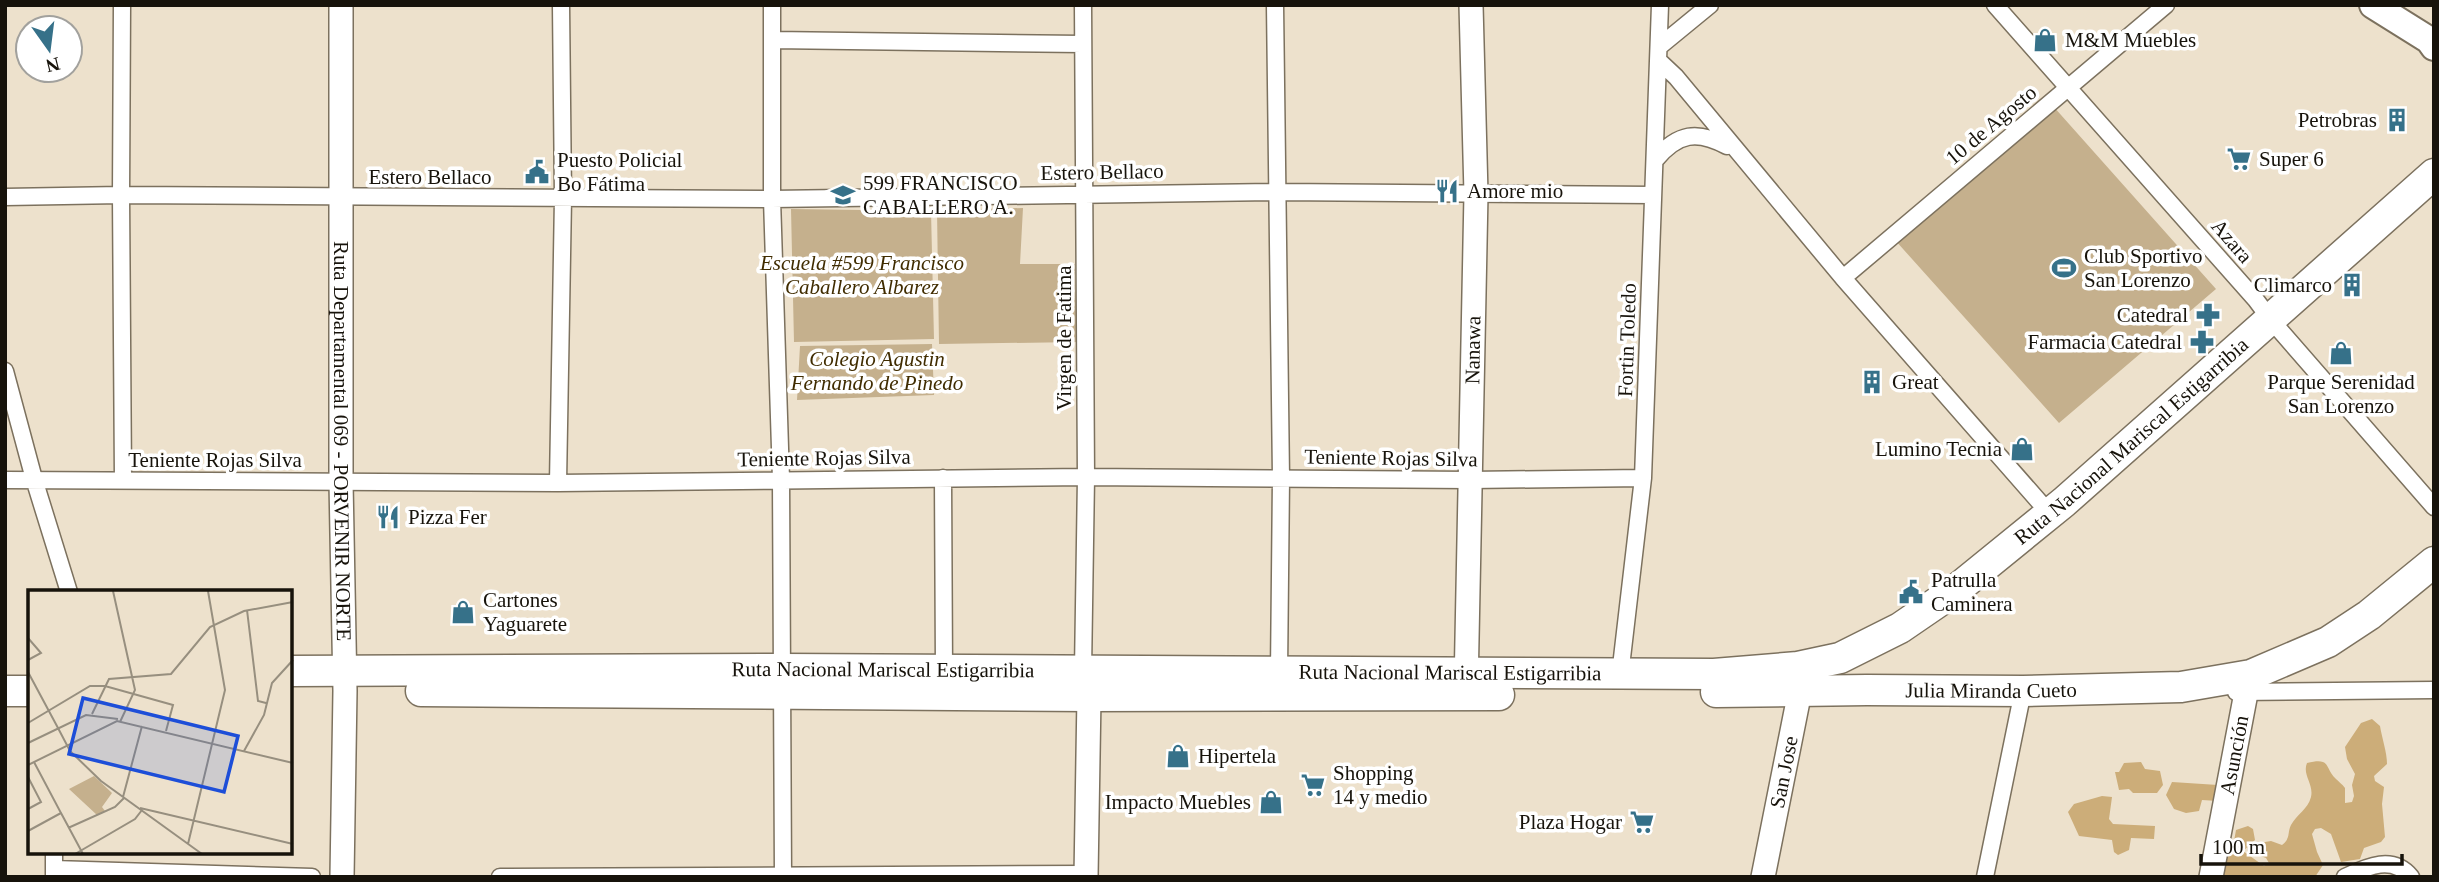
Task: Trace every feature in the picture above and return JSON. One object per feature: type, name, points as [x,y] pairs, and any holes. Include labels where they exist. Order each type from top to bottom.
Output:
[{"type":"highway","name":"Ruta Nacional Mariscal Estigarribia","points":[[292,671],[344,681],[1466,684],[1799,679],[1900,628],[1957,589],[2050,514],[2434,174]]},
{"type":"highway","name":"Julia Miranda Cueto","points":[[1799,679],[1867,690],[2023,691],[2249,684],[2328,642],[2369,615],[2434,562]]},
{"type":"highway","points":[[1853,652],[1867,690]]},
{"type":"highway","name":"Ruta Nacional Mariscal Estigarribia","points":[[782,681],[944,670],[1086,683],[1279,673],[1466,684],[1620,675],[1714,674],[1799,679]]},
{"type":"highway","points":[[5,671],[28,671]]},
{"type":"highway","name":"Ruta Nacional Mariscal Estigarribia","points":[[292,691],[344,681]]},
{"type":"highway","points":[[5,691],[28,691]]},
{"type":"main road","points":[[2373,5],[2432,43]]},
{"type":"street","points":[[122,5],[123,480]]},
{"type":"street","name":"Ruta Departamental 069 - PORVENIR NORTE","points":[[341,5],[341,482],[344,681],[342,877]]},
{"type":"street","points":[[558,484],[563,198],[561,5]]},
{"type":"street","points":[[772,5],[772,199],[781,479],[783,876]]},
{"type":"street","name":"Virgen de Fatima","points":[[1083,5],[1086,683]]},
{"type":"street","points":[[1275,5],[1281,478],[1279,673]]},
{"type":"street","name":"Nanawa","points":[[1466,684],[1476,194],[1471,5]]},
{"type":"street","name":"Fortin Toledo","points":[[1620,675],[1643,478],[1660,5]]},
{"type":"street","points":[[1710,5],[1660,53],[1676,77],[1733,149],[1843,278],[2050,514]]},
{"type":"street","name":"Azara","points":[[1995,5],[2256,300],[2434,507]]},
{"type":"street","name":"10 de Agosto","points":[[1843,278],[2165,5]]},
{"type":"street","points":[[773,40],[1083,44]]},
{"type":"street","points":[[1656,159],[1670,144],[1686,138],[1704,136],[1733,149]]},
{"type":"street","name":"Estero Bellaco","points":[[5,197],[121,195],[772,199],[1279,192],[1653,195]]},
{"type":"street","points":[[5,371],[34,479],[68,590]]},
{"type":"street","name":"Teniente Rojas Silva","points":[[5,480],[558,484],[1086,477],[1470,480],[1643,478]]},
{"type":"street","points":[[943,478],[944,670]]},
{"type":"street","name":"San Jose","points":[[1763,877],[1799,679]]},
{"type":"street","points":[[500,877],[1086,875],[1086,683]]},
{"type":"street","name":"Julia Miranda Cueto","points":[[2249,684],[2434,690]]},
{"type":"street","name":"Asunción","points":[[2211,877],[2249,684]]},
{"type":"street","points":[[1985,877],[2023,691]]},
{"type":"street","points":[[54,854],[54,873],[312,877]]},
{"type":"street","points":[[2345,877],[2357,871],[2394,863],[2403,867],[2411,877]]},
{"type":"green space","name":"Club Sportivo San Lorenzo","points":[[2053,106],[2216,289],[2059,423],[1895,240]]},
{"type":"green space","points":[[1023,208],[1020,264],[1075,264],[1077,342],[939,344],[937,210]]},
{"type":"green space","name":"Escuela #599 Francisco Caballero Albarez","points":[[791,209],[931,211],[934,339],[794,342]]},
{"type":"green space","name":"Colegio Agustin Fernando de Pinedo","points":[[932,344],[934,395],[797,400],[800,346]]},
{"type":"shaded area","points":[[2372,719],[2380,726],[2387,760],[2387,764],[2374,776],[2375,781],[2384,787],[2382,804],[2385,837],[2381,842],[2364,848],[2360,859],[2341,862],[2331,834],[2321,828],[2315,829],[2312,834],[2323,865],[2315,877],[2222,877],[2223,861],[2234,841],[2236,830],[2248,826],[2253,829],[2255,840],[2243,851],[2264,866],[2269,863],[2266,858],[2255,854],[2259,843],[2271,841],[2282,845],[2287,840],[2291,825],[2311,797],[2307,763],[2324,763],[2345,788],[2345,803],[2352,802],[2355,774],[2347,759],[2345,747],[2361,723]]},
{"type":"shaded area","points":[[2141,762],[2145,769],[2160,771],[2163,785],[2157,793],[2119,790],[2115,772],[2119,772],[2124,763]]},
{"type":"shaded area","points":[[2172,782],[2218,785],[2218,801],[2202,800],[2199,811],[2186,813],[2174,809],[2166,795]]},
{"type":"shaded area","points":[[2102,796],[2112,797],[2109,819],[2113,824],[2155,826],[2154,839],[2131,838],[2129,850],[2118,855],[2114,852],[2112,840],[2079,836],[2068,812],[2074,804]]},
{"type":"place","name":"M&M Muebles","points":[[2045,40]]},
{"type":"place","name":"Petrobras","points":[[2397,120]]},
{"type":"place","name":"Super 6","points":[[2239,159]]},
{"type":"place","name":"Puesto Policial Bo Fátima","points":[[537,172]]},
{"type":"place","name":"Amore mio","points":[[1447,191]]},
{"type":"place","name":"599 FRANCISCO CABALLERO A.","points":[[843,195]]},
{"type":"place","name":"Club Sportivo San Lorenzo","points":[[2064,268]]},
{"type":"place","name":"Climarco","points":[[2352,285]]},
{"type":"place","name":"Catedral","points":[[2208,315]]},
{"type":"place","name":"Farmacia Catedral","points":[[2202,342]]},
{"type":"place","name":"Parque Serenidad San Lorenzo","points":[[2341,353]]},
{"type":"place","name":"Great","points":[[1872,382]]},
{"type":"place","name":"Lumino Tecnia","points":[[2022,449]]},
{"type":"place","name":"Pizza Fer","points":[[388,517]]},
{"type":"place","name":"Patrulla Caminera","points":[[1911,592]]},
{"type":"place","name":"Cartones Yaguarete","points":[[463,612]]},
{"type":"place","name":"Hipertela","points":[[1178,756]]},
{"type":"place","name":"Shopping 14 y medio","points":[[1313,785]]},
{"type":"place","name":"Impacto Muebles","points":[[1271,802]]},
{"type":"place","name":"Plaza Hogar","points":[[1642,822]]}]
